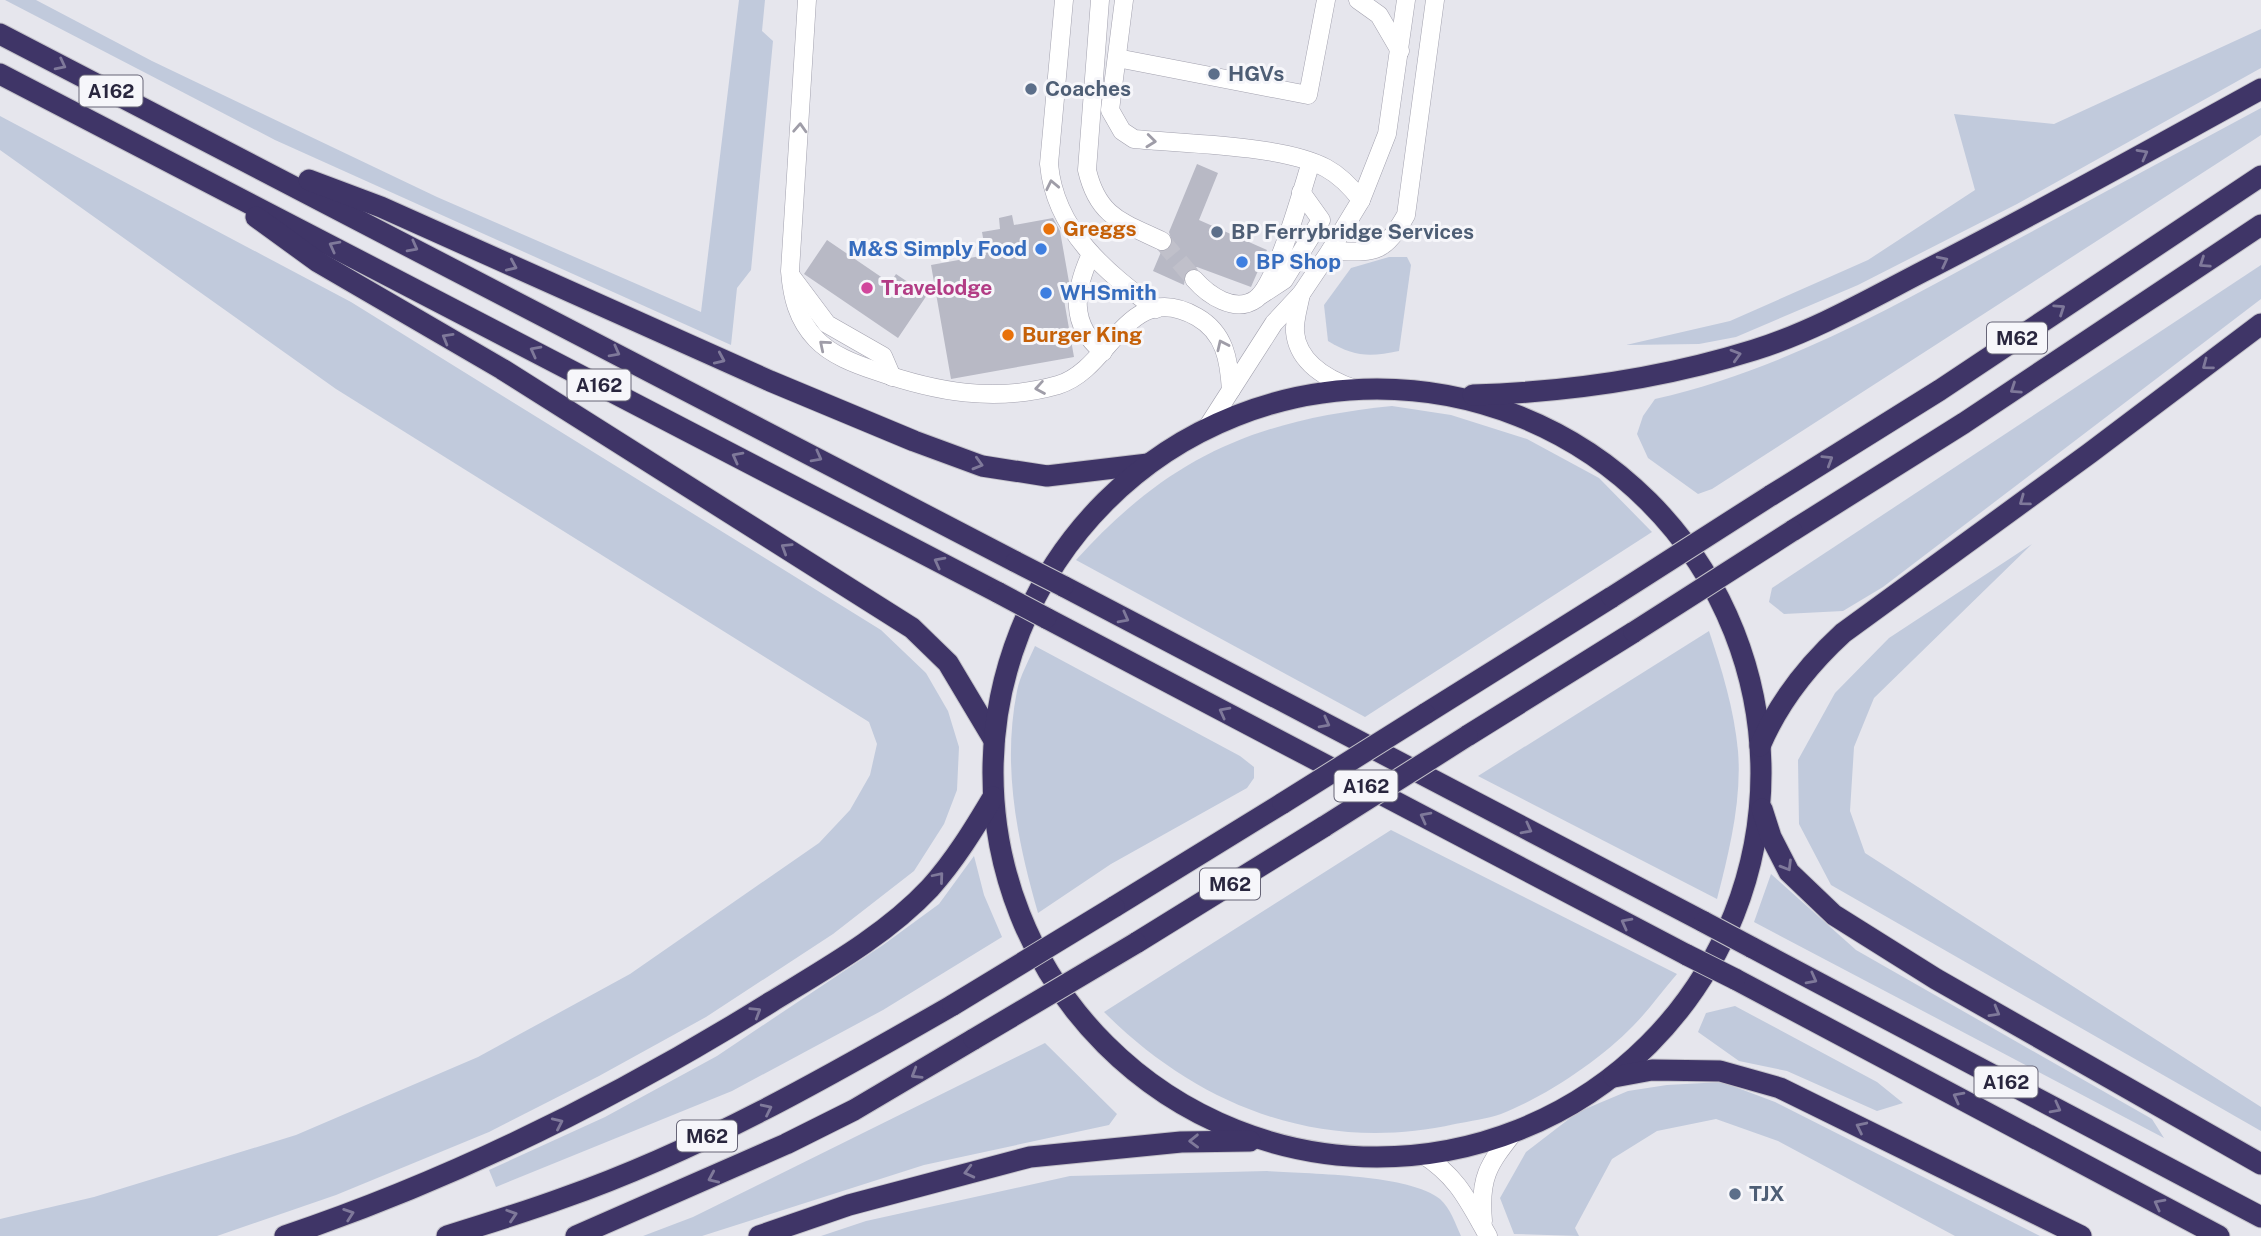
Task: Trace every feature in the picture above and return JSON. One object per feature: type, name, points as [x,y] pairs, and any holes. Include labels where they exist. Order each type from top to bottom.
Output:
[{"type":"highway","name":"A162","points":[[0,34],[1063,586],[2261,1217]]},
{"type":"highway","name":"A162","points":[[0,74],[999,593],[2219,1236]]},
{"type":"highway","points":[[1450,395],[1544,393],[1603,387],[1671,374],[1757,349],[1841,313],[2014,226],[2261,89]]},
{"type":"highway","points":[[222,148],[381,207],[770,381],[914,442],[982,466],[1047,476],[1148,464]]},
{"type":"highway","points":[[200,176],[317,262],[502,369],[912,628],[948,663],[994,740]]},
{"type":"highway","name":"M62","points":[[447,1236],[565,1198],[764,1110],[835,1073],[1114,907],[1612,597],[1940,390],[2261,176]]},
{"type":"highway","name":"M62","points":[[576,1236],[786,1144],[854,1110],[1136,943],[1964,423],[2261,225]]},
{"type":"highway","points":[[1760,746],[1785,699],[1810,664],[1843,633],[2261,324]]},
{"type":"highway","points":[[1355,389],[1419,390],[1450,395],[1525,418],[1575,443],[1621,475],[1676,531],[1702,567],[1741,648],[1753,691],[1760,746],[1760,803],[1747,877],[1720,946],[1681,1009],[1614,1077],[1567,1107],[1514,1132],[1456,1150],[1356,1157],[1309,1152],[1262,1141],[1212,1121],[1173,1100],[1121,1061],[1080,1018],[1049,974],[1014,902],[1000,850],[993,797],[994,740],[1001,694],[1013,650],[1031,606],[1054,566],[1081,528],[1113,494],[1148,464],[1206,429],[1283,400],[1355,389]]},
{"type":"highway","points":[[285,1236],[359,1211],[466,1167],[575,1115],[760,1009],[865,941],[920,897],[958,855],[993,797]]},
{"type":"highway","points":[[1760,803],[1771,837],[1789,872],[1835,915],[1936,979],[2261,1164]]},
{"type":"highway","points":[[1614,1077],[1652,1070],[1720,1071],[1780,1088],[2081,1236]]},
{"type":"highway","points":[[759,1236],[849,1205],[1030,1157],[1181,1142],[1262,1141]]},
{"type":"street","points":[[807,0],[791,275],[796,307],[816,340],[858,365],[942,391],[998,394],[1057,385],[1077,378],[1103,352],[1119,329],[1130,320],[1156,309],[1190,313],[1217,333],[1229,365],[1231,390]]},
{"type":"street","points":[[1064,0],[1049,164],[1056,202],[1105,270],[1156,309]]},
{"type":"street","points":[[1100,0],[1087,170],[1092,190],[1103,209],[1111,215],[1161,241]]},
{"type":"street","points":[[1124,0],[1110,110],[1122,131],[1134,139],[1294,155],[1347,182],[1361,201]]},
{"type":"street","points":[[1117,58],[1308,95],[1326,0]]},
{"type":"street","points":[[1358,0],[1379,15],[1400,51]]},
{"type":"street","points":[[1206,429],[1274,323],[1301,294],[1361,201],[1387,134],[1406,0]]},
{"type":"street","points":[[1330,251],[1372,252],[1392,238],[1406,215],[1435,0]]},
{"type":"street","points":[[1258,297],[1268,281],[1311,162]]},
{"type":"street","points":[[1194,279],[1215,298],[1232,304],[1247,304],[1284,280],[1321,220],[1301,192]]},
{"type":"street","points":[[1091,254],[1079,281],[1079,313],[1085,336],[1103,352]]},
{"type":"street","points":[[1301,294],[1295,333],[1306,359],[1327,379],[1355,389]]},
{"type":"street","points":[[1486,1232],[1482,1184],[1489,1164],[1514,1132]]},
{"type":"street","points":[[1422,1154],[1445,1169],[1458,1183],[1486,1232]]},
{"type":"shaded area","points":[[5,0],[36,0],[152,61],[437,197],[701,312],[739,0],[765,0],[762,31],[773,41],[751,270],[737,288],[731,345],[275,140]]},
{"type":"shaded area","points":[[2261,29],[2261,68],[2017,204],[1858,285],[1736,337],[1699,344],[1626,345],[1730,321],[1868,260],[1975,190],[1954,114],[2054,124]]},
{"type":"shaded area","points":[[2261,108],[2261,135],[1712,489],[1698,494],[1648,458],[1637,434],[1643,416],[1655,399],[1743,373],[1868,319]]},
{"type":"shaded area","points":[[0,116],[351,302],[881,630],[926,673],[948,711],[959,747],[957,790],[944,824],[914,871],[833,934],[706,1017],[489,1132],[336,1195],[217,1236],[0,1236],[0,1219],[94,1197],[296,1135],[478,1057],[630,974],[819,843],[850,810],[870,775],[877,744],[869,722],[336,389],[0,150]]},
{"type":"shaded area","points":[[1389,257],[1407,257],[1411,265],[1399,351],[1379,354],[1354,353],[1328,341],[1324,305],[1351,268]]},
{"type":"shaded area","points":[[2261,265],[2261,299],[1883,587],[1843,611],[1784,614],[1769,602],[1772,588]]},
{"type":"shaded area","points":[[1392,406],[1451,415],[1527,439],[1599,478],[1652,532],[1365,717],[1076,560],[1145,494],[1218,450],[1298,421]]},
{"type":"shaded area","points":[[2032,544],[1874,698],[1854,747],[1850,811],[1865,853],[2261,1107],[2261,1131],[1831,885],[1799,824],[1798,760],[1835,693],[1889,638]]},
{"type":"shaded area","points":[[1709,631],[1730,705],[1739,770],[1734,826],[1717,899],[1478,776]]},
{"type":"shaded area","points":[[1035,646],[1240,756],[1254,767],[1254,778],[1247,788],[1111,864],[1038,913],[1018,830],[1011,747],[1017,691]]},
{"type":"shaded area","points":[[1391,830],[1677,974],[1645,1014],[1620,1039],[1536,1098],[1496,1116],[1405,1132],[1357,1133],[1310,1127],[1265,1115],[1221,1097],[1180,1074],[1141,1045],[1104,1012]]},
{"type":"shaded area","points":[[974,856],[984,895],[1002,937],[883,1010],[732,1091],[496,1187],[489,1170],[605,1117],[717,1056],[883,945],[939,904]]},
{"type":"shaded area","points":[[1771,874],[1856,950],[2152,1119],[2164,1138],[1754,922]]},
{"type":"shaded area","points":[[1735,1006],[1877,1082],[1903,1103],[1877,1111],[1787,1071],[1739,1061],[1698,1032],[1706,1013]]},
{"type":"shaded area","points":[[1045,1043],[1117,1114],[1109,1125],[924,1165],[702,1236],[643,1236],[693,1217]]},
{"type":"shaded area","points":[[1722,1082],[1775,1102],[2040,1236],[1955,1236],[1778,1141],[1716,1119],[1657,1131],[1612,1159],[1575,1228],[1579,1236],[1514,1234],[1500,1198],[1526,1152],[1578,1112],[1628,1091],[1667,1085]]},
{"type":"shaded area","points":[[1267,1171],[1358,1177],[1406,1184],[1440,1199],[1461,1236],[821,1236],[866,1221],[1070,1176]]},
{"type":"building","points":[[1197,164],[1218,173],[1199,220],[1267,250],[1251,287],[1197,267],[1186,271],[1184,285],[1153,271],[1161,252],[1173,245],[1169,232]]},
{"type":"building","points":[[1012,215],[1014,225],[1053,218],[1060,231],[1069,282],[1067,300],[1064,300],[1074,357],[951,379],[931,265],[986,255],[982,232],[1000,229],[999,218]]},
{"type":"building","name":"Travelodge","points":[[827,240],[890,283],[896,274],[927,295],[898,338],[804,274]]},
{"type":"tunnel","points":[[1162,241],[1194,279]]},
{"type":"place","name":"HGVs","points":[[1214,74]]},
{"type":"place","name":"Coaches","points":[[1031,89]]},
{"type":"place","name":"Greggs","points":[[1049,229]]},
{"type":"place","name":"BP Ferrybridge Services","points":[[1217,232]]},
{"type":"place","name":"M&S Simply Food","points":[[1041,249]]},
{"type":"place","name":"BP Shop","points":[[1242,262]]},
{"type":"place","name":"Travelodge","points":[[867,288]]},
{"type":"place","name":"WHSmith","points":[[1046,293]]},
{"type":"place","name":"Burger King","points":[[1008,335]]},
{"type":"place","name":"TJX","points":[[1735,1194]]}]
